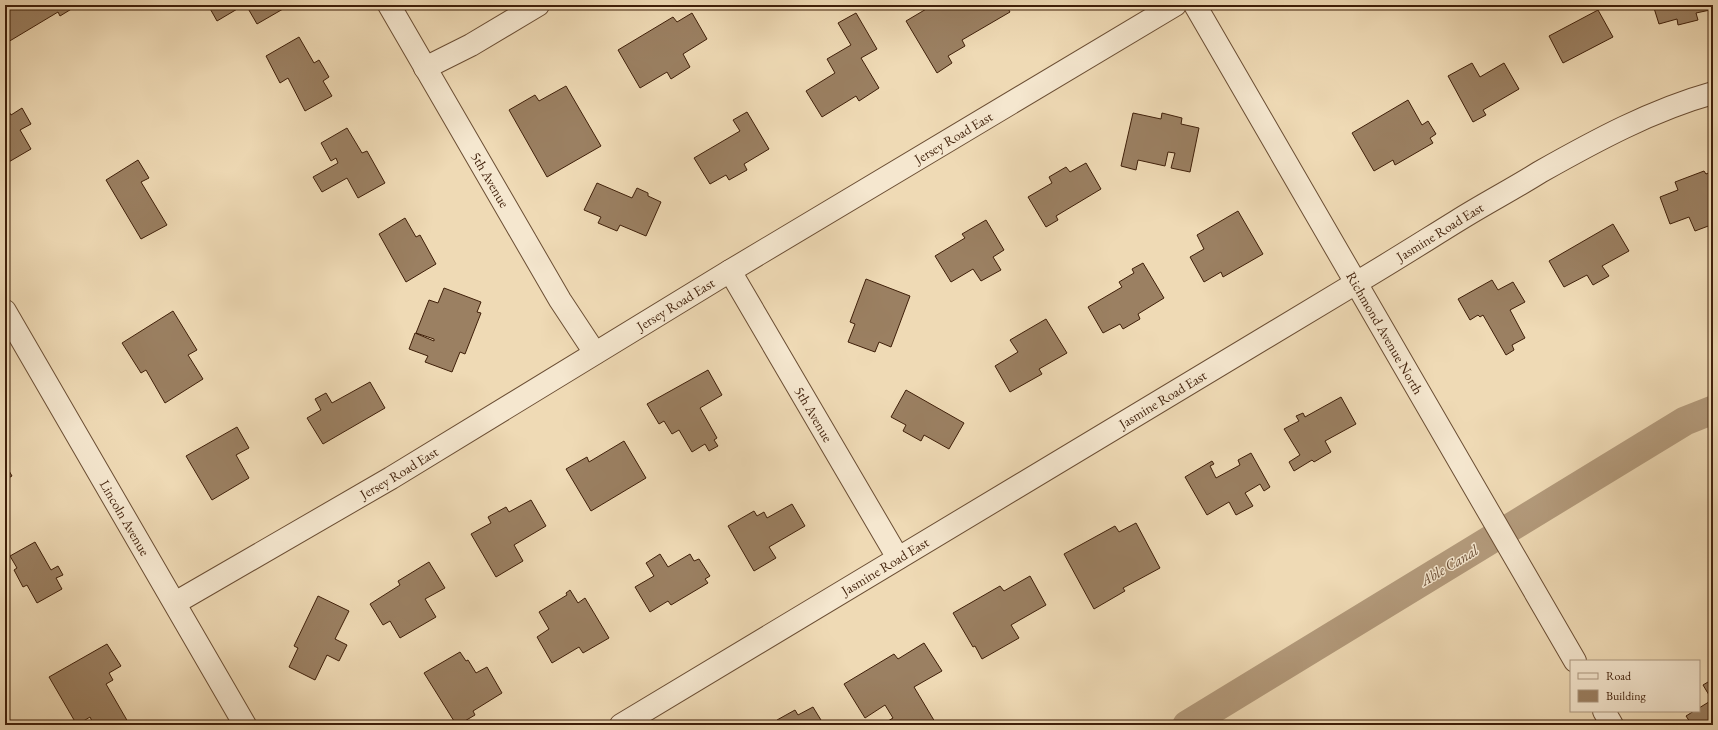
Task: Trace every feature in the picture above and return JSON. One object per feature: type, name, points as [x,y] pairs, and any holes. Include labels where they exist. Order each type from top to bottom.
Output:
[{"type":"street","name":"5th Avenue","points":[[388,5],[560,300],[595,353]]},
{"type":"street","points":[[425,68],[471,46],[538,5]]},
{"type":"street","name":"Jersey Road East","points":[[175,603],[391,478],[730,271],[1175,5]]},
{"type":"street","name":"Richmond Avenue North","points":[[1195,5],[1574,660]]},
{"type":"street","name":"Jasmine Road East","points":[[621,725],[1356,282],[1394,261],[1458,220],[1573,154],[1628,125],[1695,98],[1713,93]]},
{"type":"street","name":"5th Avenue","points":[[730,271],[898,558]]},
{"type":"street","name":"Lincoln Avenue","points":[[5,311],[245,725]]},
{"type":"street","points":[[1605,712],[1612,725]]},
{"type":"building","points":[[5,5],[78,5],[60,16],[58,12],[8,42],[5,37]]},
{"type":"building","points":[[208,5],[244,5],[217,21]]},
{"type":"building","points":[[246,5],[281,5],[283,9],[257,24]]},
{"type":"building","points":[[933,5],[1006,5],[1010,12],[962,40],[965,46],[948,56],[952,63],[937,73],[906,21]]},
{"type":"building","points":[[1653,5],[1708,5],[1710,10],[1696,13],[1698,20],[1678,25],[1677,19],[1659,24]]},
{"type":"building","points":[[1598,10],[1613,37],[1563,63],[1549,36]]},
{"type":"building","points":[[692,13],[707,39],[683,54],[690,67],[671,79],[667,72],[640,88],[618,50],[673,17],[677,22]]},
{"type":"building","points":[[856,13],[877,49],[861,58],[879,88],[859,101],[856,96],[822,117],[806,91],[835,73],[827,59],[851,45],[838,23]]},
{"type":"building","points":[[299,37],[314,63],[319,60],[329,77],[323,81],[332,96],[305,111],[288,78],[280,83],[266,56]]},
{"type":"building","points":[[1472,63],[1480,77],[1504,63],[1519,89],[1483,110],[1486,115],[1473,122],[1448,76]]},
{"type":"building","points":[[566,86],[601,146],[547,177],[509,110],[535,95],[539,101]]},
{"type":"building","points":[[1408,100],[1422,125],[1428,121],[1436,134],[1430,138],[1433,143],[1395,165],[1393,160],[1374,171],[1352,133]]},
{"type":"building","points":[[5,105],[11,115],[22,108],[31,124],[20,130],[31,149],[7,163],[5,160]]},
{"type":"building","points":[[747,112],[769,149],[744,164],[747,170],[729,180],[726,175],[710,184],[694,158],[740,131],[733,120]]},
{"type":"building","points":[[1133,113],[1161,119],[1162,113],[1182,118],[1181,124],[1199,128],[1190,172],[1171,168],[1175,153],[1168,152],[1165,166],[1138,160],[1136,170],[1121,166]]},
{"type":"building","points":[[347,128],[362,153],[367,151],[385,183],[358,198],[347,178],[322,192],[313,177],[338,163],[336,158],[331,161],[321,143]]},
{"type":"building","points":[[138,160],[149,178],[141,182],[167,225],[141,239],[106,180]]},
{"type":"building","points":[[1086,163],[1101,189],[1056,216],[1058,220],[1046,227],[1028,197],[1052,183],[1049,177],[1066,167],[1070,172]]},
{"type":"building","points":[[1704,171],[1706,174],[1713,171],[1713,221],[1710,223],[1711,225],[1695,231],[1689,217],[1670,224],[1660,197],[1678,190],[1675,182]]},
{"type":"building","points":[[597,183],[632,198],[637,188],[648,193],[648,196],[661,202],[646,236],[620,225],[617,231],[598,223],[601,217],[584,210]]},
{"type":"building","points":[[1238,211],[1263,254],[1223,277],[1221,272],[1204,282],[1190,257],[1204,249],[1197,235]]},
{"type":"building","points":[[405,218],[416,237],[420,235],[436,264],[406,282],[379,234]]},
{"type":"building","points":[[986,220],[1004,250],[993,257],[1001,270],[981,281],[973,269],[951,282],[935,256],[965,238],[962,234]]},
{"type":"building","points":[[1613,224],[1629,251],[1602,266],[1609,276],[1593,285],[1587,275],[1564,287],[1549,261]]},
{"type":"building","points":[[1143,263],[1164,298],[1138,314],[1140,319],[1123,329],[1120,324],[1103,333],[1088,307],[1122,287],[1119,282],[1134,273],[1132,269]]},
{"type":"building","points":[[866,279],[910,296],[891,347],[879,342],[875,352],[848,342],[855,324],[850,322]]},
{"type":"building","points":[[1492,280],[1498,290],[1513,282],[1525,302],[1510,310],[1525,338],[1512,345],[1514,350],[1506,355],[1483,315],[1480,317],[1478,315],[1470,320],[1458,299]]},
{"type":"building","points":[[444,288],[481,302],[477,312],[481,313],[465,354],[460,352],[452,372],[425,362],[428,356],[409,349],[415,333],[434,341],[434,339],[416,333],[429,300],[438,303]]},
{"type":"building","points":[[173,311],[197,350],[188,355],[203,379],[165,403],[146,370],[141,373],[122,343]]},
{"type":"building","points":[[1046,319],[1067,353],[1039,369],[1042,374],[1010,392],[995,366],[1018,352],[1010,340]]},
{"type":"building","points":[[708,370],[722,395],[700,408],[717,438],[714,440],[718,446],[709,451],[705,444],[692,452],[679,430],[672,434],[664,421],[659,424],[647,404]]},
{"type":"building","points":[[370,382],[385,408],[323,444],[307,418],[321,410],[315,399],[326,393],[332,403]]},
{"type":"building","points":[[906,390],[964,423],[949,449],[924,435],[921,441],[903,431],[906,425],[891,417]]},
{"type":"building","points":[[1341,397],[1356,424],[1325,441],[1331,452],[1314,462],[1312,460],[1294,471],[1289,462],[1300,455],[1284,429],[1299,421],[1296,416],[1303,413],[1305,417]]},
{"type":"building","points":[[237,427],[249,448],[236,455],[249,478],[212,500],[186,456]]},
{"type":"building","points":[[624,441],[646,478],[591,511],[566,469],[587,457],[589,462]]},
{"type":"building","points":[[1251,453],[1270,487],[1264,491],[1260,484],[1245,493],[1253,506],[1236,515],[1229,502],[1207,515],[1185,477],[1212,461],[1214,464],[1210,466],[1216,478],[1240,465],[1238,460]]},
{"type":"building","points":[[5,464],[12,476],[5,480]]},
{"type":"building","points":[[531,500],[546,526],[514,545],[523,561],[496,577],[471,534],[491,523],[488,517],[506,507],[509,512]]},
{"type":"building","points":[[792,504],[805,526],[769,547],[776,558],[754,571],[728,526],[754,511],[757,516],[764,512],[767,518]]},
{"type":"building","points":[[1136,523],[1160,568],[1123,588],[1125,591],[1094,609],[1064,554],[1115,526],[1119,532]]},
{"type":"building","points":[[35,542],[51,570],[58,566],[63,575],[56,578],[62,589],[37,603],[27,585],[23,587],[14,570],[17,568],[10,556]]},
{"type":"building","points":[[660,554],[668,567],[690,554],[694,561],[699,559],[710,576],[705,579],[708,583],[671,605],[668,601],[650,612],[635,587],[654,576],[646,563]]},
{"type":"building","points":[[429,562],[445,588],[425,599],[436,617],[400,638],[390,621],[383,625],[370,604],[400,585],[398,581]]},
{"type":"building","points":[[1030,576],[1046,605],[1011,625],[1019,638],[982,659],[975,646],[973,647],[953,613],[1000,586],[1004,591]]},
{"type":"building","points":[[570,590],[578,603],[585,598],[609,638],[583,653],[579,647],[552,663],[537,637],[549,629],[539,612],[567,595],[566,593]]},
{"type":"building","points":[[318,596],[349,611],[335,639],[347,645],[339,661],[327,655],[315,680],[289,667],[298,648],[294,646]]},
{"type":"building","points":[[924,643],[942,671],[914,687],[935,722],[930,725],[890,725],[888,721],[893,718],[885,705],[865,718],[844,684],[894,654],[898,659]]},
{"type":"building","points":[[107,644],[121,666],[109,673],[113,680],[106,684],[128,722],[123,725],[94,725],[90,717],[77,725],[49,677]]},
{"type":"building","points":[[460,652],[466,661],[468,660],[476,673],[487,667],[502,693],[473,711],[475,715],[458,725],[455,725],[424,673]]},
{"type":"building","points":[[1713,679],[1713,725],[1692,725],[1686,716],[1692,712],[1700,712],[1700,707],[1712,700],[1703,685]]},
{"type":"building","points":[[813,707],[824,725],[780,725],[777,720],[795,710],[798,715]]},
{"type":"waterway","name":"Able Canal","points":[[1187,725],[1685,421],[1713,410]]}]
